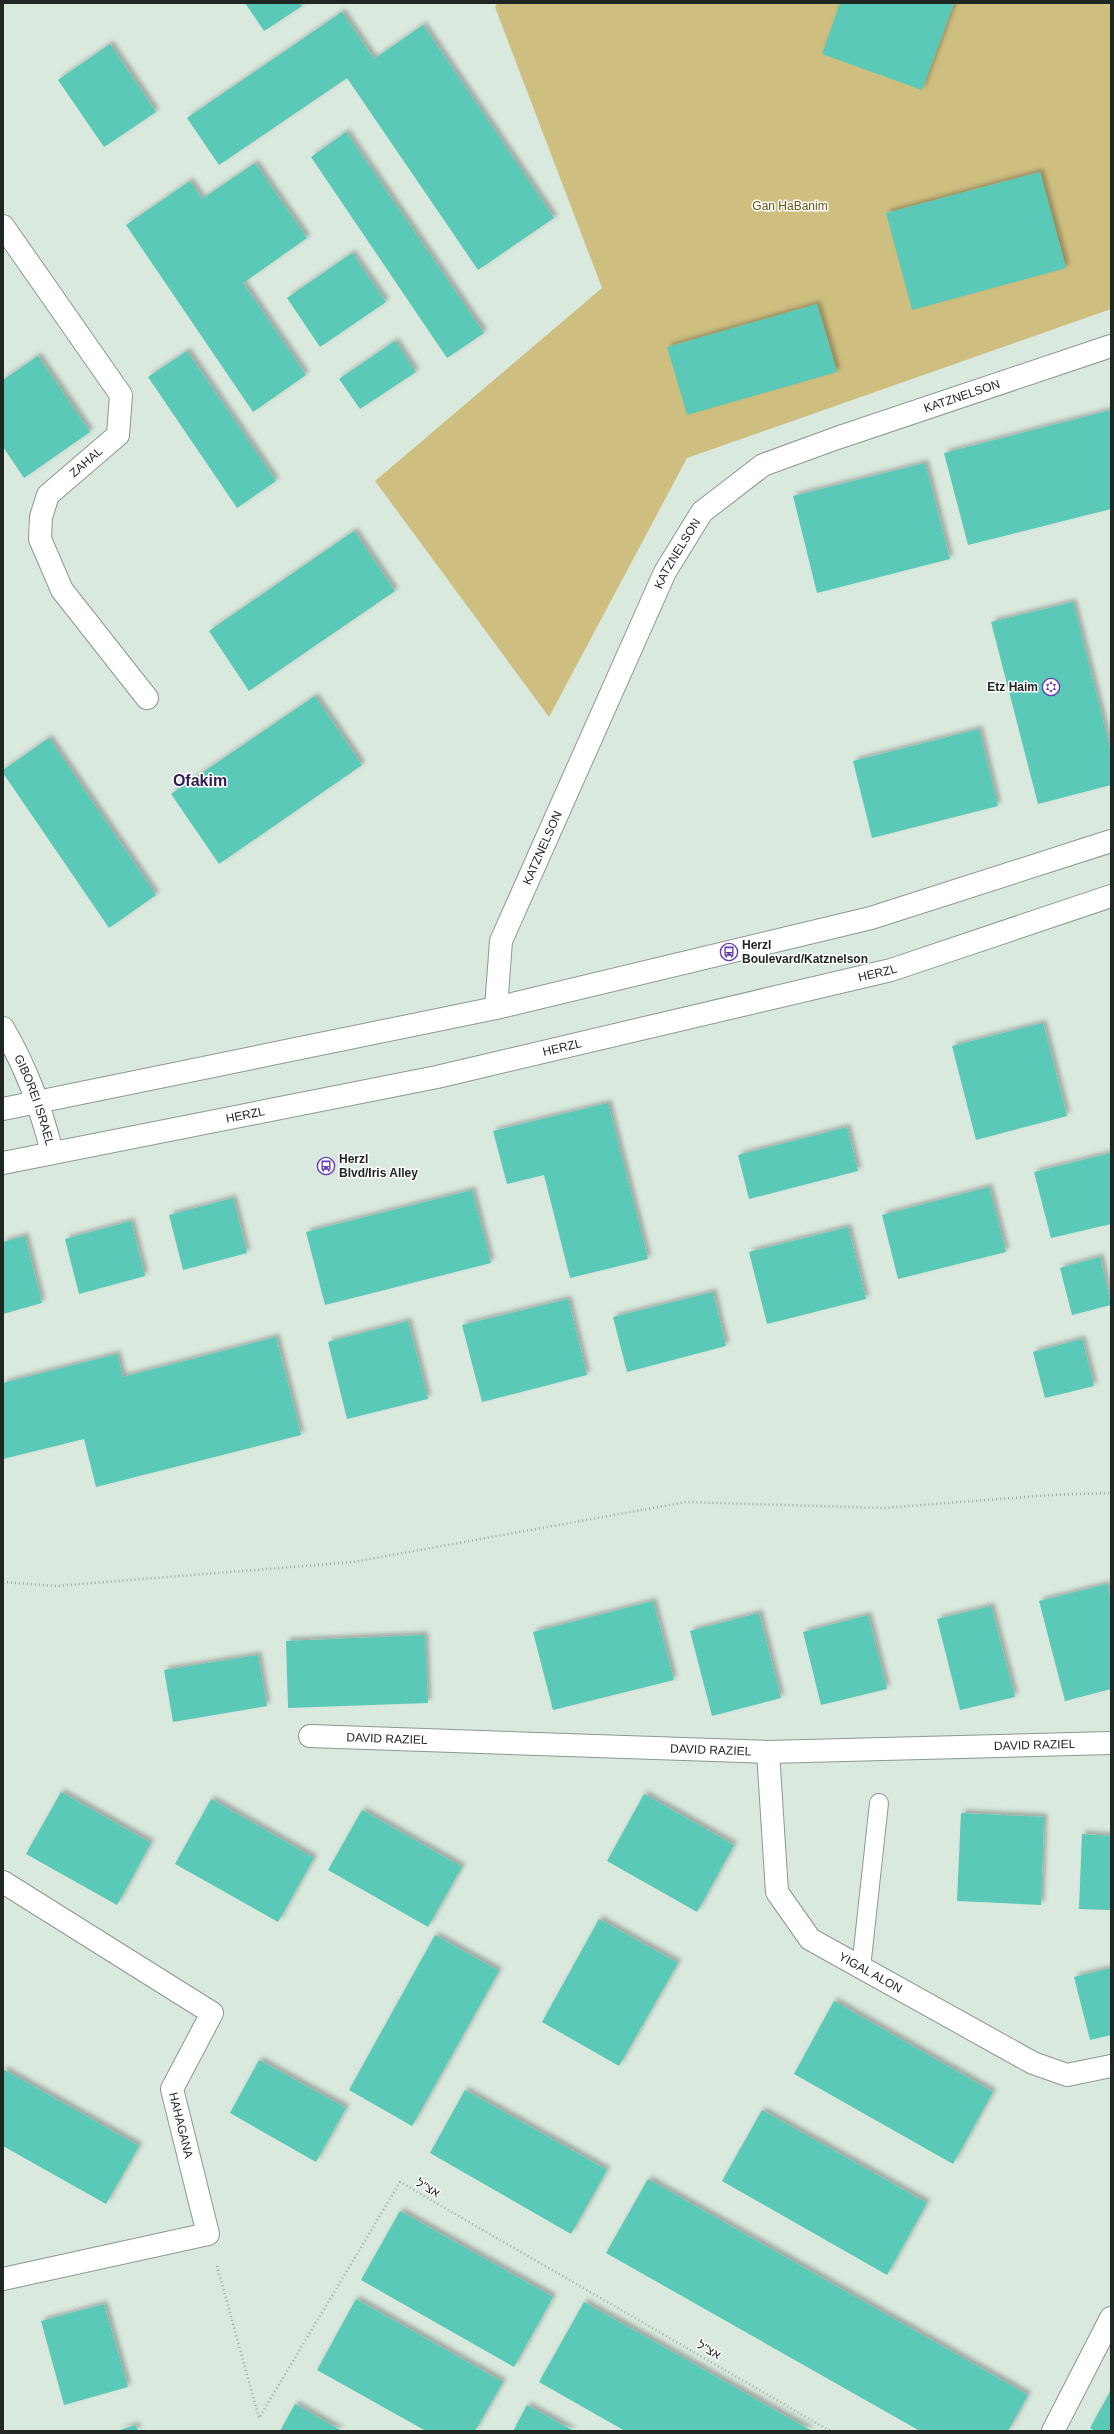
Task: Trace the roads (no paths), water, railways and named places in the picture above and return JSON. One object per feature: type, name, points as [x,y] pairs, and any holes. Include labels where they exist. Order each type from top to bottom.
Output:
[{"type":"street","name":"ZAHAL","points":[[3,226],[120,395],[118,435],[48,495],[41,517],[40,539],[62,590],[147,698]]},
{"type":"street","name":"KATZNELSON","points":[[496,1008],[501,941],[664,572],[702,512],[762,465],[837,438],[1111,346]]},
{"type":"street","points":[[3,1109],[496,1008],[871,918],[1111,841]]},
{"type":"street","name":"HERZL","points":[[3,1163],[52,1152],[437,1077],[884,972],[1111,896]]},
{"type":"street","name":"GIBOREI ISRAEL","points":[[3,1028],[19,1055],[39,1102],[52,1152]]},
{"type":"street","name":"DAVID RAZIEL","points":[[310,1736],[768,1752],[1111,1743]]},
{"type":"street","name":"YIGAL ALON","points":[[768,1752],[777,1892],[810,1939],[1033,2063],[1067,2075],[1111,2066]]},
{"type":"street","name":"HAHAGANA","points":[[3,1882],[212,2013],[172,2089],[208,2234],[3,2279]]},
{"type":"street","points":[[1053,2431],[1111,2318]]},
{"type":"lane","points":[[861,1968],[879,1803]]},
{"type":"place","name":"Etz Haim","points":[[1051,687]]},
{"type":"place","name":"Herzl Boulevard/Katznelson","points":[[729,952]]},
{"type":"place","name":"Herzl Blvd/Iris Alley","points":[[326,1166]]},
{"type":"district","name":"Ofakim","points":[[200,780]]},
{"type":"park label","name":"Gan HaBanim","points":[[790,206]]}]
